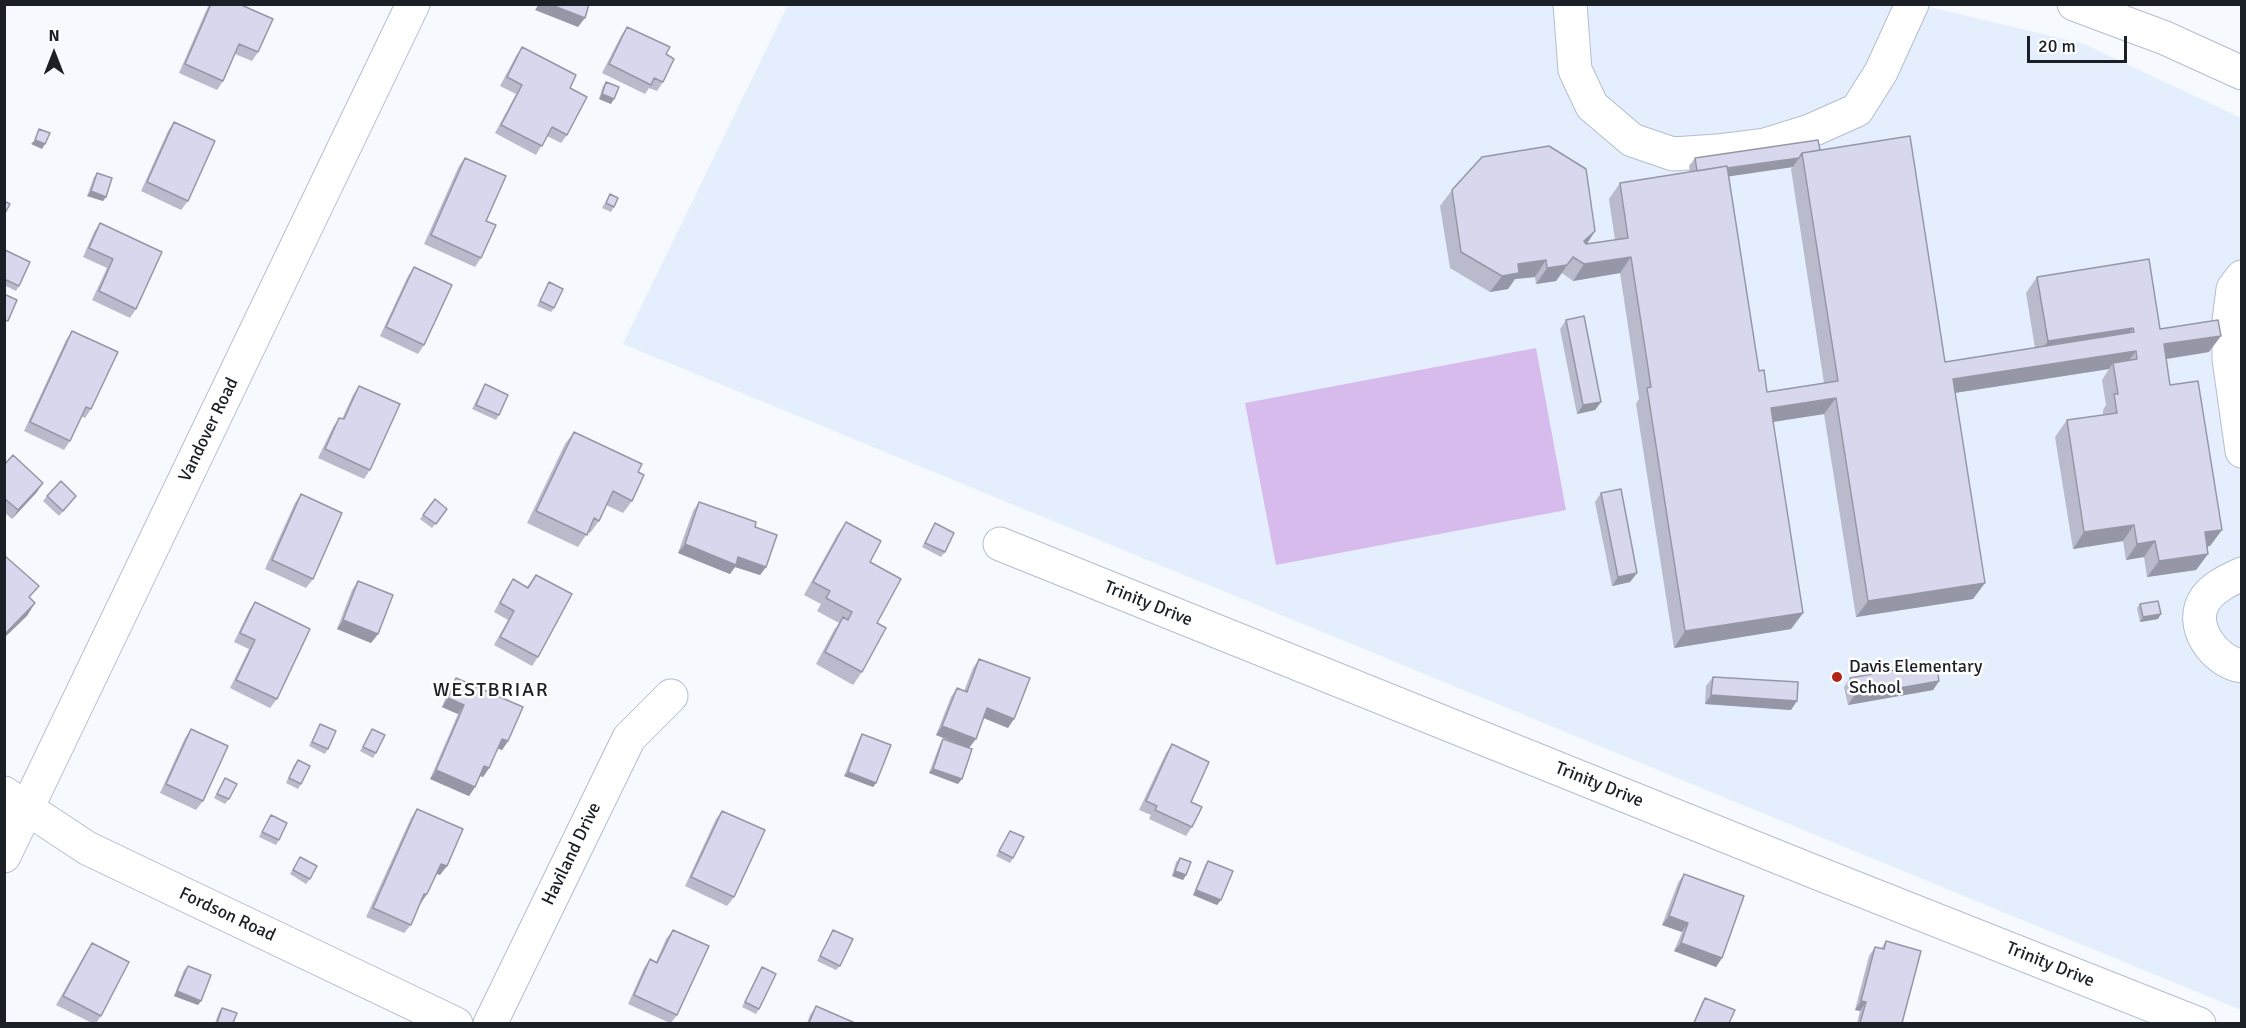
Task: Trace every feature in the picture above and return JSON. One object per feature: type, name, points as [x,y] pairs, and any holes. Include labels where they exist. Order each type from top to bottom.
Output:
[{"type":"street","name":"Vandover Road","points":[[4,856],[16,801],[412,4]]},
{"type":"street","points":[[1570,4],[1575,70],[1592,106],[1632,140],[1673,154],[1765,145],[1810,131],[1857,110],[1881,72],[1912,4]]},
{"type":"street","points":[[2074,4],[2165,38],[2241,73]]},
{"type":"street","points":[[2241,277],[2233,289],[2229,321],[2229,359],[2241,451]]},
{"type":"street","name":"Trinity Drive","points":[[1000,544],[1820,874],[2199,1023]]},
{"type":"street","points":[[2241,574],[2221,584],[2206,598],[2201,609],[2201,620],[2210,648],[2232,664],[2241,666]]},
{"type":"street","name":"Haviland Drive","points":[[490,1023],[629,738],[671,696]]},
{"type":"street","name":"Fordson Road","points":[[16,801],[87,848],[456,1023]]},
{"type":"shaded area","name":"Davis Elementary School","points":[[1917,4],[2084,44],[2241,118],[2241,1010],[623,344],[788,5]]},
{"type":"shaded area","points":[[1536,348],[1566,510],[1276,565],[1245,403]]},
{"type":"building","points":[[211,4],[239,4],[273,19],[258,52],[239,44],[223,81],[185,64]]},
{"type":"building","points":[[549,4],[589,4],[585,18]]},
{"type":"building","points":[[627,27],[670,47],[666,54],[674,59],[663,82],[654,78],[651,85],[609,64]]},
{"type":"building","points":[[522,47],[576,75],[570,88],[587,97],[567,135],[552,127],[542,146],[501,125],[522,85],[507,77]]},
{"type":"building","points":[[606,82],[619,87],[614,99],[602,94]]},
{"type":"building","points":[[174,122],[215,141],[188,201],[147,182]]},
{"type":"building","points":[[39,129],[50,133],[45,144],[35,140]]},
{"type":"building","points":[[1910,136],[1945,362],[2134,332],[2133,328],[2048,341],[2037,277],[2149,259],[2160,329],[2218,320],[2221,336],[2164,344],[2170,385],[2198,381],[2222,530],[2205,532],[2208,554],[2159,561],[2155,541],[2137,544],[2134,525],[2084,532],[2067,420],[2117,413],[2114,394],[2118,394],[2113,363],[2137,359],[2136,351],[1953,379],[1985,583],[1868,601],[1836,398],[1771,408],[1803,613],[1685,631],[1647,388],[1651,387],[1631,257],[1584,264],[1573,257],[1567,265],[1547,268],[1546,260],[1518,264],[1519,273],[1502,276],[1461,252],[1452,190],[1482,157],[1549,146],[1586,169],[1595,231],[1584,241],[1586,244],[1628,238],[1620,183],[1727,166],[1759,371],[1764,370],[1767,392],[1838,381],[1802,153]]},
{"type":"building","points":[[1818,140],[1820,150],[1802,153],[1799,158],[1697,171],[1695,158]]},
{"type":"building","points":[[465,158],[506,176],[486,221],[496,225],[481,258],[431,235]]},
{"type":"building","points":[[97,173],[112,178],[106,197],[91,191]]},
{"type":"building","points":[[610,194],[618,198],[614,207],[606,203]]},
{"type":"building","points":[[4,201],[10,204],[4,215]]},
{"type":"building","points":[[100,223],[162,252],[136,309],[99,291],[113,259],[89,248]]},
{"type":"building","points":[[5,250],[30,262],[19,286],[4,279]]},
{"type":"building","points":[[414,267],[452,285],[424,345],[386,327]]},
{"type":"building","points":[[549,282],[563,289],[554,308],[540,301]]},
{"type":"building","points":[[4,294],[17,300],[8,321],[4,320]]},
{"type":"building","points":[[1584,316],[1601,402],[1583,405],[1566,320]]},
{"type":"building","points":[[72,331],[118,352],[91,409],[86,407],[70,441],[30,422]]},
{"type":"building","points":[[485,384],[508,395],[499,415],[476,405]]},
{"type":"building","points":[[359,386],[400,404],[370,470],[325,449],[339,418],[344,419]]},
{"type":"building","points":[[574,432],[642,464],[638,472],[644,475],[632,501],[613,491],[599,521],[594,518],[587,535],[536,511]]},
{"type":"building","points":[[13,455],[43,483],[18,510],[4,498],[4,465]]},
{"type":"building","points":[[61,481],[76,496],[63,511],[47,496]]},
{"type":"building","points":[[1621,489],[1637,573],[1618,577],[1601,493]]},
{"type":"building","points":[[301,494],[342,513],[313,579],[272,560]]},
{"type":"building","points":[[435,499],[447,509],[436,524],[423,515]]},
{"type":"building","points":[[699,502],[756,522],[755,527],[777,535],[766,567],[738,557],[736,565],[685,544]]},
{"type":"building","points":[[846,522],[881,541],[870,562],[901,579],[877,623],[886,628],[862,672],[825,652],[843,617],[848,620],[852,612],[826,598],[830,591],[813,582]]},
{"type":"building","points":[[935,523],[954,533],[945,552],[925,543]]},
{"type":"building","points":[[5,556],[39,586],[29,597],[35,603],[5,634]]},
{"type":"building","points":[[536,575],[572,594],[538,657],[500,637],[514,611],[500,603],[513,579],[528,588]]},
{"type":"building","points":[[358,581],[393,595],[378,634],[343,620]]},
{"type":"building","points":[[2158,601],[2161,614],[2143,617],[2140,604]]},
{"type":"building","points":[[255,602],[310,629],[277,699],[236,680],[255,640],[240,633]]},
{"type":"building","points":[[979,659],[1030,678],[1014,719],[987,708],[976,739],[942,726],[957,688],[967,692]]},
{"type":"building","points":[[1936,663],[1939,681],[1854,696],[1850,678]]},
{"type":"building","points":[[1713,677],[1798,682],[1797,701],[1711,695]]},
{"type":"building","points":[[456,678],[523,707],[508,741],[502,739],[489,768],[484,766],[475,787],[436,770],[464,705],[448,698]]},
{"type":"building","points":[[320,724],[336,731],[328,749],[312,742]]},
{"type":"building","points":[[191,729],[228,746],[203,801],[166,784]]},
{"type":"building","points":[[372,729],[385,735],[376,753],[363,747]]},
{"type":"building","points":[[862,734],[891,745],[876,783],[848,772]]},
{"type":"building","points":[[943,739],[972,749],[962,779],[933,769]]},
{"type":"building","points":[[1172,744],[1209,762],[1191,802],[1202,807],[1192,827],[1155,810],[1157,806],[1146,801]]},
{"type":"building","points":[[298,760],[310,766],[301,784],[289,778]]},
{"type":"building","points":[[225,778],[237,784],[229,799],[217,794]]},
{"type":"building","points":[[417,809],[463,829],[447,866],[441,864],[427,894],[424,894],[411,925],[373,908]]},
{"type":"building","points":[[722,811],[765,830],[734,897],[691,877]]},
{"type":"building","points":[[271,815],[287,823],[279,840],[262,832]]},
{"type":"building","points":[[1010,831],[1024,837],[1013,858],[999,851]]},
{"type":"building","points":[[300,857],[317,866],[310,879],[293,870]]},
{"type":"building","points":[[1180,858],[1191,862],[1186,875],[1175,871]]},
{"type":"building","points":[[1208,861],[1233,871],[1221,900],[1196,890]]},
{"type":"building","points":[[1684,874],[1744,896],[1722,958],[1681,943],[1688,923],[1669,916]]},
{"type":"building","points":[[673,930],[709,946],[677,1015],[634,995],[650,959],[657,963]]},
{"type":"building","points":[[833,930],[853,939],[840,966],[820,956]]},
{"type":"building","points":[[1886,941],[1921,951],[1902,1023],[1860,1023],[1866,1002],[1861,1001],[1875,947],[1884,949]]},
{"type":"building","points":[[92,943],[129,962],[101,1016],[63,996]]},
{"type":"building","points":[[188,966],[211,975],[201,1001],[177,991]]},
{"type":"building","points":[[762,967],[776,974],[759,1009],[745,1002]]},
{"type":"building","points":[[1705,998],[1735,1010],[1729,1023],[1694,1023]]},
{"type":"building","points":[[816,1006],[855,1023],[809,1023]]},
{"type":"building","points":[[222,1008],[237,1013],[233,1023],[217,1023]]},
{"type":"place","name":"Davis Elementary School","points":[[1837,677]]},
{"type":"district","name":"WESTBRIAR","points":[[491,691]]}]
